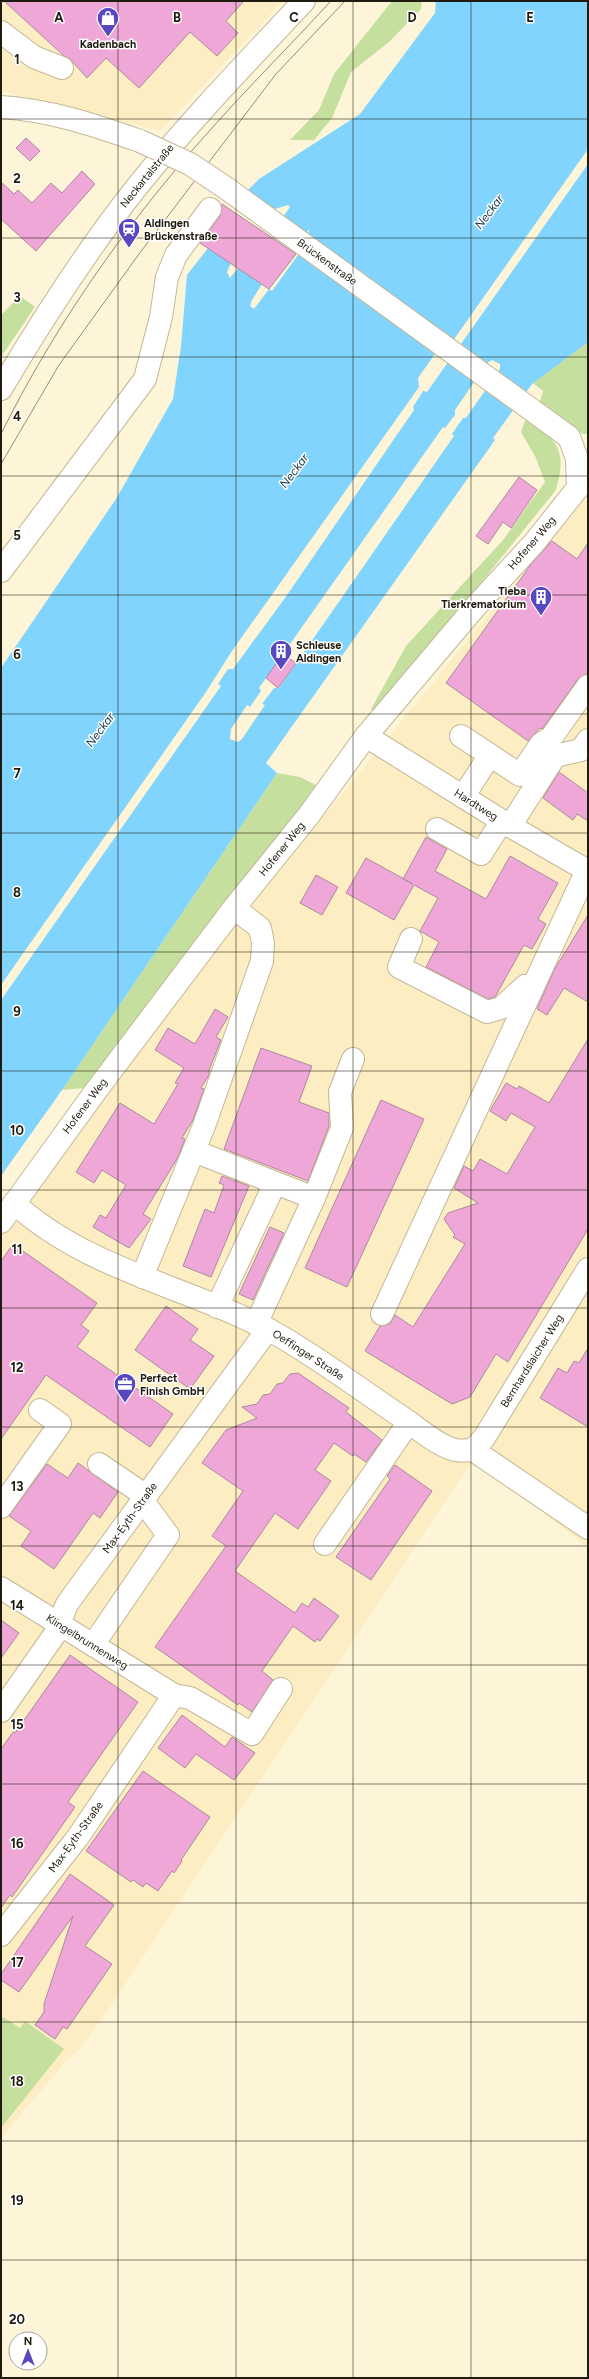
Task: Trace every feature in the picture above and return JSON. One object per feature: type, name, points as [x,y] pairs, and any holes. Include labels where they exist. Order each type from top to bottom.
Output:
[{"type":"street","name":"Neckartalstraße","points":[[1,389],[82,261],[136,189],[178,138],[304,1]]},
{"type":"street","points":[[1,32],[34,57],[62,68]]},
{"type":"street","name":"Brückenstraße","points":[[1,107],[31,109],[82,120],[140,141],[198,168],[569,437],[585,482]]},
{"type":"street","points":[[1,571],[144,379],[161,317],[167,277],[176,256],[210,209]]},
{"type":"street","name":"Hofener Weg","points":[[1,1222],[234,908],[309,816],[366,736],[476,606],[534,543],[585,482]]},
{"type":"street","points":[[461,736],[520,775],[541,744],[551,738],[588,686]]},
{"type":"street","name":"Hardtweg","points":[[366,736],[506,824],[587,870]]},
{"type":"street","points":[[437,829],[481,854],[506,824],[555,756],[581,750],[588,740]]},
{"type":"street","points":[[463,797],[490,755]]},
{"type":"street","points":[[382,1314],[587,870]]},
{"type":"street","points":[[142,1277],[194,1151],[262,961],[263,943],[260,928],[234,908]]},
{"type":"street","points":[[411,939],[399,967],[487,1012],[501,1008],[524,986],[532,989]]},
{"type":"street","name":"Max-Eyth-Straße","points":[[1,1711],[59,1625],[67,1604],[144,1498],[262,1327],[342,1128],[340,1092],[353,1059]]},
{"type":"street","points":[[194,1151],[314,1198]]},
{"type":"street","points":[[217,1307],[275,1183]]},
{"type":"street","name":"Oeffinger Straße","points":[[14,1203],[33,1220],[55,1235],[89,1254],[262,1327],[298,1346],[409,1422],[452,1449],[473,1450]]},
{"type":"street","name":"Bernhardslaicher Weg","points":[[473,1450],[484,1438],[588,1269]]},
{"type":"street","points":[[1,1507],[60,1424],[40,1410]]},
{"type":"street","points":[[325,1544],[409,1422]]},
{"type":"street","points":[[473,1450],[588,1528]]},
{"type":"street","points":[[93,1645],[168,1535],[144,1498],[99,1464]]},
{"type":"street","name":"Klingelbrunnenweg","points":[[1,1588],[174,1695],[190,1698],[252,1734],[282,1689]]},
{"type":"street","name":"Max-Eyth-Straße","points":[[1,1936],[78,1837],[174,1695]]},
{"type":"shaded area","points":[[1,1],[283,1],[160,131],[1,91]]},
{"type":"shaded area","points":[[588,493],[588,1548],[492,1472],[473,1459],[106,2013],[80,2048],[66,2061],[1,2138],[1,1222],[189,981]]},
{"type":"green space","points":[[392,1],[422,1],[421,9],[389,42],[351,72],[332,118],[314,140],[290,140],[319,110],[334,74]]},
{"type":"green space","points":[[20,296],[35,307],[1,357],[1,315]]},
{"type":"green space","points":[[588,342],[588,434],[583,434],[539,405],[543,391],[533,383]]},
{"type":"green space","points":[[526,418],[546,434],[558,448],[561,465],[556,490],[376,713],[371,709],[406,646],[503,540],[545,482],[535,456],[521,432]]},
{"type":"green space","points":[[277,773],[300,777],[318,786],[86,1088],[62,1090]]},
{"type":"green space","points":[[1,2016],[20,2028],[25,2021],[64,2049],[1,2128]]},
{"type":"water","name":"Neckar","points":[[436,1],[588,1],[588,149],[450,345],[435,354],[418,378],[419,387],[232,651],[206,692],[1,985],[1,668],[116,499],[173,399],[181,346],[187,275],[208,248],[231,263],[227,272],[230,278],[238,268],[262,284],[250,306],[254,309],[269,289],[272,291],[298,255],[310,229],[296,242],[276,227],[290,207],[288,205],[275,209],[265,219],[237,201],[259,179],[360,114],[435,13]]},
{"type":"water","points":[[588,164],[588,342],[532,384],[493,438],[495,440],[266,763],[277,773],[62,1090],[1,1176],[1,1000],[221,686],[218,684],[228,669],[233,669],[285,598],[414,410],[413,407],[423,391],[427,392]],"holes":[[[492,360],[500,364],[500,369],[466,418],[463,418],[452,434],[454,436],[279,688],[274,688],[262,704],[265,705],[242,739],[238,742],[230,739],[231,729],[247,705],[250,707],[261,691],[259,688],[443,427],[445,428],[455,415],[455,410],[487,363]]]},
{"type":"building","name":"Kadenbach","points":[[4,1],[244,1],[226,21],[238,33],[217,56],[190,32],[139,88],[106,58],[87,78],[71,60],[63,55]]},
{"type":"building","points":[[26,138],[40,151],[30,161],[16,148]]},
{"type":"building","points":[[82,171],[95,184],[36,251],[1,219],[1,182],[14,194],[18,190],[32,203],[51,183],[62,193]]},
{"type":"building","points":[[222,204],[296,254],[269,289],[200,243],[220,216]]},
{"type":"building","points":[[519,477],[537,490],[511,528],[503,522],[488,544],[476,536]]},
{"type":"building","name":"Tieba Tierkrematorium","points":[[552,541],[577,559],[588,543],[588,674],[578,679],[542,729],[540,728],[528,741],[446,683],[532,563]]},
{"type":"building","name":"Schleuse Aldingen","points":[[283,654],[296,663],[278,688],[266,678]]},
{"type":"building","points":[[559,772],[588,793],[588,821],[577,814],[573,820],[543,798]]},
{"type":"building","points":[[426,837],[447,849],[435,871],[486,899],[510,856],[558,883],[538,919],[546,924],[532,949],[524,945],[495,997],[488,999],[426,967],[439,942],[420,931],[438,898],[414,885],[394,920],[346,893],[366,858],[403,879]]},
{"type":"building","points":[[316,875],[338,887],[322,915],[300,903]]},
{"type":"building","points":[[588,915],[588,1002],[564,988],[547,1015],[537,1009],[554,970]]},
{"type":"building","points":[[215,1009],[228,1017],[216,1037],[221,1040],[209,1070],[209,1075],[201,1088],[204,1089],[193,1120],[182,1138],[185,1139],[177,1159],[143,1214],[151,1219],[129,1248],[93,1227],[100,1215],[106,1218],[126,1185],[102,1170],[94,1183],[76,1172],[120,1103],[154,1124],[178,1084],[175,1083],[184,1068],[155,1050],[168,1028],[195,1044]]},
{"type":"building","points":[[588,1039],[588,1229],[508,1362],[496,1354],[470,1397],[452,1404],[365,1351],[380,1326],[390,1324],[395,1315],[413,1327],[465,1244],[453,1237],[455,1235],[444,1219],[448,1213],[478,1203],[454,1188],[464,1166],[473,1171],[480,1159],[507,1174],[535,1127],[511,1113],[506,1121],[490,1111],[506,1083],[517,1089],[519,1086],[549,1103]]},
{"type":"building","points":[[261,1048],[312,1066],[299,1102],[329,1113],[329,1126],[308,1181],[224,1149]]},
{"type":"building","points":[[381,1100],[424,1119],[347,1287],[305,1268]]},
{"type":"building","points":[[222,1176],[249,1186],[211,1277],[183,1266],[205,1209],[214,1213],[224,1185],[219,1183]]},
{"type":"building","points":[[270,1227],[284,1233],[253,1300],[239,1294]]},
{"type":"building","points":[[13,1244],[97,1303],[81,1325],[89,1331],[77,1347],[173,1414],[150,1447],[46,1375],[1,1439],[1,1261]]},
{"type":"building","points":[[166,1306],[198,1329],[190,1340],[214,1356],[190,1389],[135,1350]]},
{"type":"building","points":[[588,1348],[588,1427],[540,1398],[558,1368],[567,1373],[574,1361],[579,1363]]},
{"type":"building","points":[[298,1373],[349,1408],[346,1412],[382,1440],[366,1462],[354,1454],[353,1456],[334,1443],[315,1470],[331,1481],[298,1529],[275,1513],[235,1571],[295,1613],[302,1603],[308,1607],[314,1598],[339,1616],[320,1641],[317,1639],[315,1642],[293,1626],[262,1671],[273,1680],[252,1712],[239,1703],[238,1705],[155,1647],[226,1546],[212,1536],[243,1491],[202,1463],[226,1430],[257,1418],[242,1407],[257,1404],[263,1395],[270,1394],[277,1384],[283,1383],[290,1374]]},
{"type":"building","points":[[78,1463],[118,1492],[100,1518],[93,1513],[54,1569],[21,1546],[31,1531],[9,1516],[47,1464],[68,1478]]},
{"type":"building","points":[[395,1465],[432,1491],[371,1580],[336,1557],[390,1479],[387,1476]]},
{"type":"building","points":[[1,1620],[19,1633],[1,1658]]},
{"type":"building","points":[[70,1655],[138,1702],[68,1802],[75,1807],[12,1897],[10,1895],[1,1908],[1,1749],[13,1732],[15,1733]]},
{"type":"building","points":[[182,1715],[225,1747],[232,1737],[255,1753],[234,1780],[196,1754],[185,1768],[158,1748]]},
{"type":"building","points":[[143,1771],[210,1817],[174,1873],[172,1871],[158,1891],[146,1883],[143,1887],[133,1880],[131,1882],[86,1851]]},
{"type":"building","points":[[70,1874],[114,1905],[85,1946],[112,1964],[67,2029],[63,2027],[55,2039],[35,2025],[44,2012],[44,2004],[73,1916],[19,1992],[1,1980],[1,1974]]},
{"type":"tram line","points":[[1,434],[22,394],[67,317],[118,243],[174,172],[250,86],[331,1]]},
{"type":"tram line","points":[[1,464],[59,365],[139,254],[276,74],[345,1]]},
{"type":"place","name":"Kadenbach","points":[[108,38]]},
{"type":"place","name":"Aldingen Brückenstraße","points":[[129,248]]},
{"type":"place","name":"Tieba Tierkrematorium","points":[[541,616]]},
{"type":"place","name":"Schleuse Aldingen","points":[[281,670]]},
{"type":"place","name":"Perfect Finish GmbH","points":[[125,1404]]}]
